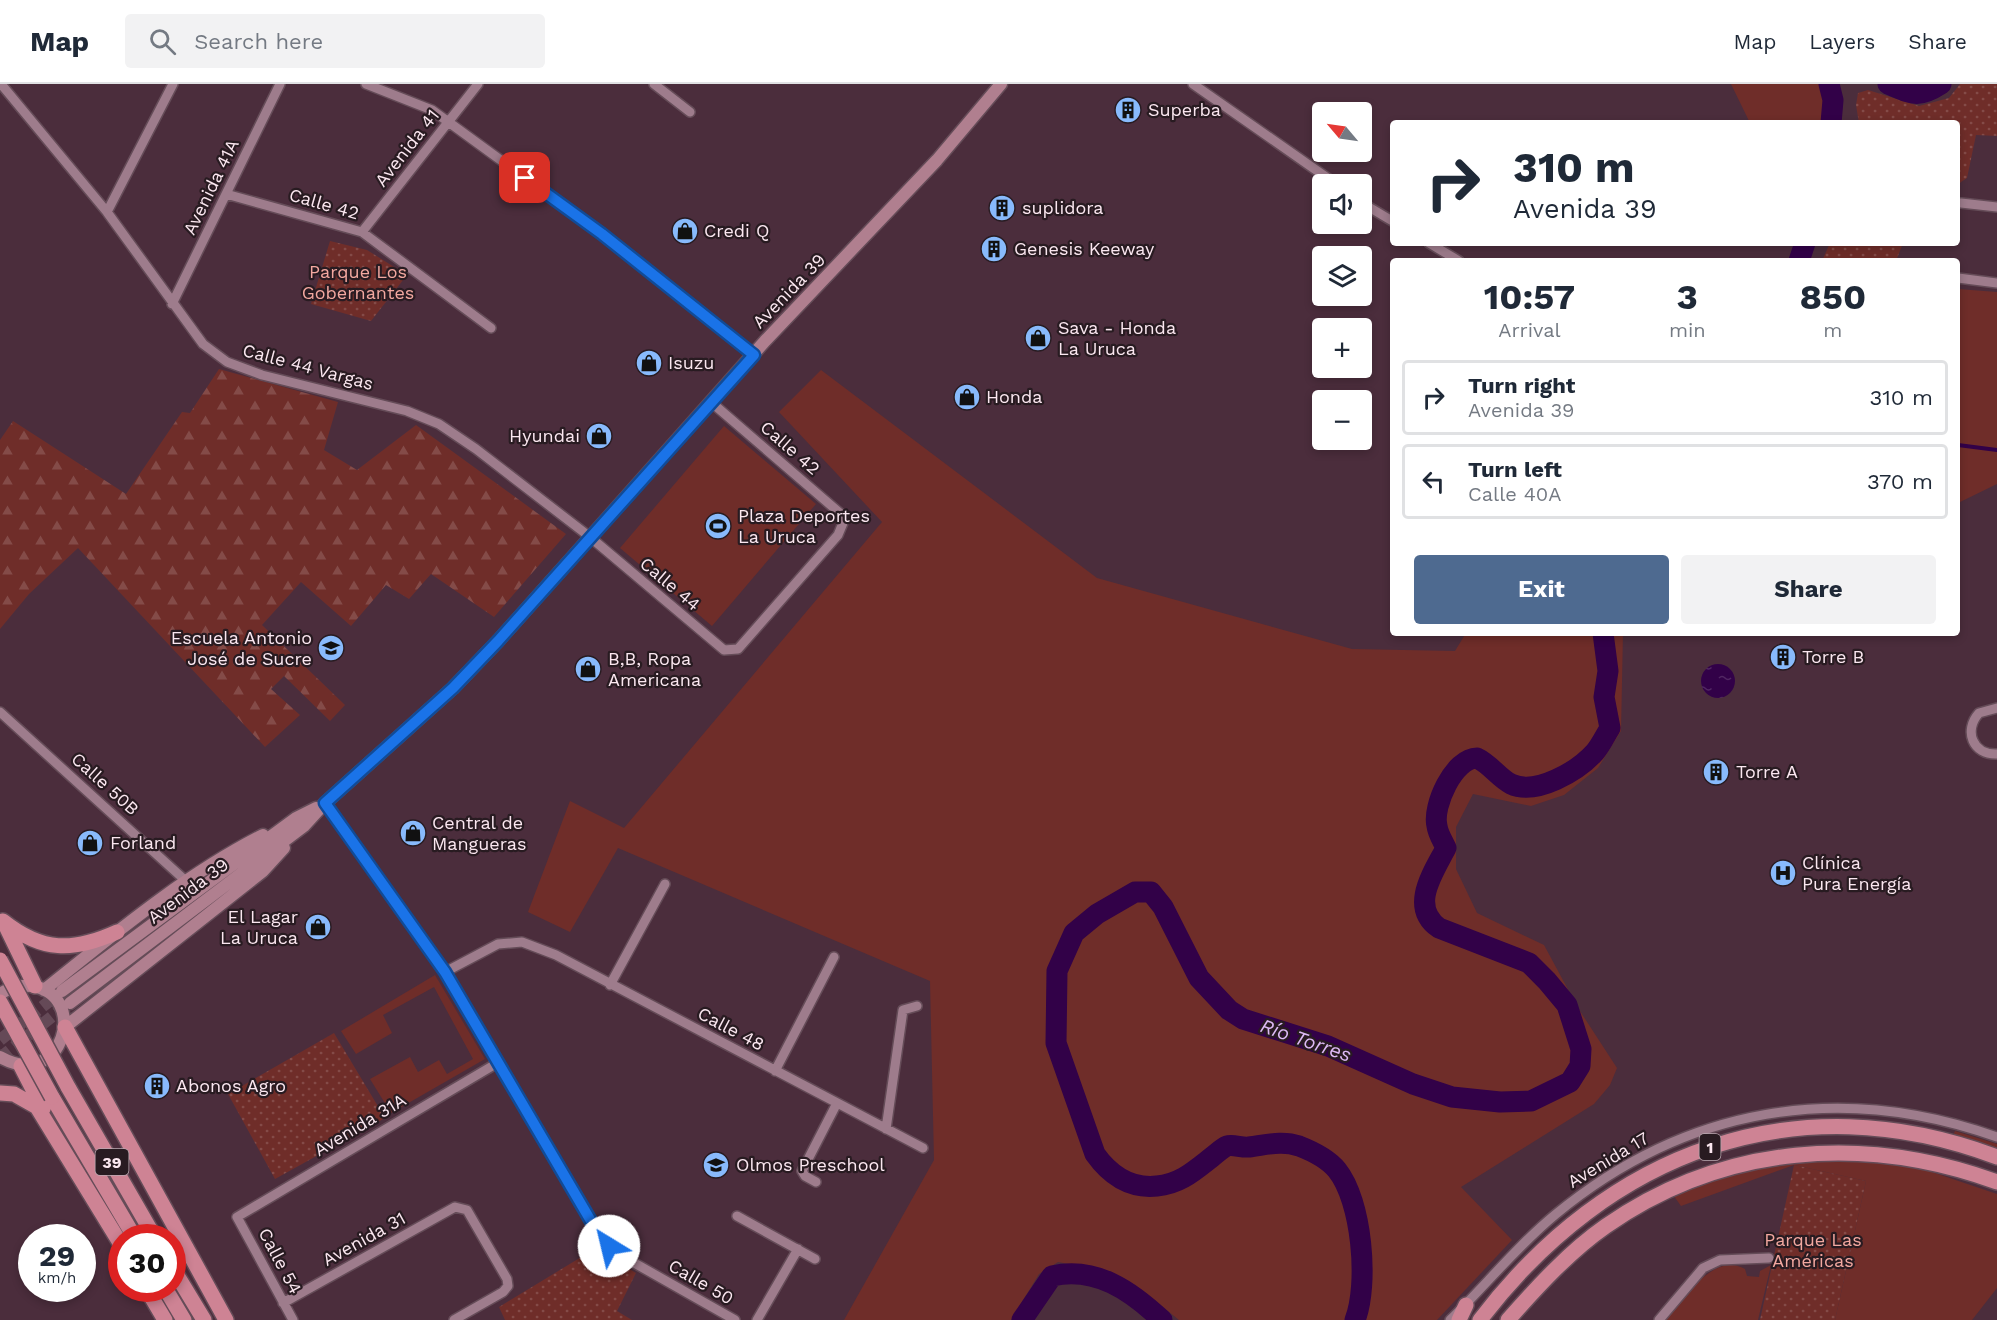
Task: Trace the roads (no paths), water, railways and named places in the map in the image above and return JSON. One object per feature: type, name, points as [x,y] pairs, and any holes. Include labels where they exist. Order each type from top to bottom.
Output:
[{"type":"highway","points":[[2,919],[19,934],[38,942],[58,946],[78,946],[117,932]]},
{"type":"highway","points":[[2,919],[40,988]]},
{"type":"highway","name":"39","points":[[0,960],[68,1087],[147,1224]]},
{"type":"highway","name":"39","points":[[0,1002],[52,1097],[127,1224]]},
{"type":"highway","points":[[65,1027],[226,1320]]},
{"type":"highway","points":[[11,1062],[109,1224]]},
{"type":"highway","points":[[0,1093],[14,1094],[29,1100],[55,1134]]},
{"type":"highway","name":"1","points":[[1480,1320],[1517,1276],[1553,1239],[1596,1206],[1676,1159],[1734,1138],[1777,1130],[1821,1126],[1874,1128],[1940,1139],[1997,1157]]},
{"type":"highway","name":"1","points":[[1508,1320],[1548,1277],[1604,1227],[1652,1197],[1690,1179],[1742,1164],[1781,1155],[1849,1152],[1890,1155],[1942,1164],[1997,1182]]},
{"type":"highway","points":[[186,1290],[204,1320]]},
{"type":"highway","points":[[154,1302],[165,1320]]},
{"type":"highway","points":[[173,1302],[184,1320]]},
{"type":"highway","points":[[1459,1320],[1466,1305]]},
{"type":"main road","name":"Avenida 39","points":[[70,1003],[325,803],[453,688],[754,355],[937,160],[1001,84]]},
{"type":"main road","name":"Avenida 39","points":[[62,991],[300,822]]},
{"type":"main road","points":[[0,994],[12,987],[40,988],[187,882],[240,847],[300,822]]},
{"type":"main road","points":[[65,1027],[262,871],[300,822]]},
{"type":"main road","points":[[0,1071],[11,1062],[44,1061],[55,1053],[62,1041],[65,1027],[60,1006],[40,988]]},
{"type":"street","name":"Calle 44 Vargas","points":[[1,84],[107,212],[203,344],[226,362],[262,375],[407,411],[439,424],[476,449],[590,537]]},
{"type":"street","points":[[107,212],[173,84]]},
{"type":"street","name":"Avenida 41A","points":[[172,304],[280,84]]},
{"type":"street","points":[[366,84],[432,110],[602,234],[754,355]]},
{"type":"street","name":"Avenida 41","points":[[362,232],[478,84]]},
{"type":"street","points":[[654,84],[690,112]]},
{"type":"street","points":[[1193,84],[1322,174]]},
{"type":"street","name":"Calle 42","points":[[226,194],[362,232],[491,328]]},
{"type":"street","points":[[1960,203],[1997,207]]},
{"type":"street","points":[[1372,208],[1390,220]]},
{"type":"street","points":[[1434,246],[1454,258]]},
{"type":"street","points":[[1960,278],[1997,283]]},
{"type":"street","name":"Calle 42","points":[[711,402],[841,514],[843,523],[831,544],[738,649],[731,651]]},
{"type":"street","name":"Calle 44","points":[[590,537],[724,650],[731,651]]},
{"type":"street","points":[[1997,708],[1979,713],[1971,726],[1970,734],[1977,747],[1983,752],[1997,754]]},
{"type":"street","name":"Calle 50B","points":[[0,712],[187,882]]},
{"type":"street","name":"Calle 50","points":[[325,803],[445,972],[598,1233],[622,1256],[735,1320]]},
{"type":"street","points":[[610,985],[665,884]]},
{"type":"street","name":"Calle 48","points":[[445,972],[498,944],[522,942],[556,955],[923,1148]]},
{"type":"street","points":[[775,1071],[834,957]]},
{"type":"street","points":[[886,1129],[903,1010],[917,1006]]},
{"type":"street","name":"Avenida 31A","points":[[237,1217],[499,1062]]},
{"type":"street","points":[[816,1182],[805,1176],[802,1171],[837,1103]]},
{"type":"street","name":"Avenida 17","points":[[1450,1320],[1506,1260],[1558,1212],[1586,1191],[1683,1136],[1738,1118],[1826,1108],[1885,1110],[1925,1116],[1955,1122],[1997,1137]]},
{"type":"street","name":"Avenida 31","points":[[283,1303],[455,1207],[461,1207],[467,1210],[507,1279],[508,1286],[503,1292],[454,1320]]},
{"type":"street","points":[[737,1216],[815,1259]]},
{"type":"street","name":"Calle 54","points":[[237,1217],[293,1320]]},
{"type":"street","points":[[757,1320],[798,1249]]},
{"type":"street","points":[[1659,1320],[1703,1268],[1720,1260],[1734,1257],[1768,1258]]},
{"type":"water","points":[[1718,664],[1730,669],[1735,681],[1730,693],[1718,698],[1706,693],[1701,681],[1706,669]]},
{"type":"waterway","name":"Río Torres","points":[[1829,84],[1833,100],[1831,120]]},
{"type":"waterway","name":"Río Torres","points":[[1888,84],[1915,93],[1926,92],[1941,84]]},
{"type":"waterway","name":"Río Torres","points":[[1800,258],[1804,246]]},
{"type":"waterway","points":[[1960,445],[1997,450]]},
{"type":"waterway","name":"Río Torres","points":[[1355,1320],[1362,1286],[1361,1243],[1357,1222],[1346,1184],[1337,1170],[1320,1156],[1299,1146],[1286,1143],[1246,1147],[1227,1146],[1180,1180],[1157,1186],[1129,1183],[1114,1174],[1101,1162],[1095,1154],[1056,1043],[1057,971],[1074,933],[1097,914],[1135,892],[1151,892],[1163,907],[1199,978],[1229,1010],[1243,1019],[1328,1046],[1413,1084],[1452,1097],[1500,1102],[1531,1101],[1570,1082],[1580,1066],[1581,1049],[1567,1005],[1529,963],[1439,928],[1430,920],[1425,900],[1430,879],[1446,848],[1439,835],[1436,817],[1438,807],[1446,785],[1460,766],[1468,760],[1477,758],[1511,784],[1532,787],[1568,774],[1595,752],[1610,728],[1604,697],[1608,671],[1603,636]]},
{"type":"waterway","name":"Río Torres","points":[[1022,1320],[1052,1276],[1068,1274],[1098,1278],[1112,1283],[1138,1299],[1162,1320]]},
{"type":"tunnel","points":[[0,1040],[61,992]]},
{"type":"tunnel","points":[[0,1058],[69,1003]]},
{"type":"place","name":"Superba","points":[[1128,110]]},
{"type":"place","name":"suplidora","points":[[1002,208]]},
{"type":"place","name":"Credi Q","points":[[685,231]]},
{"type":"place","name":"Genesis Keeway","points":[[994,249]]},
{"type":"place","name":"Sava - Honda La Uruca","points":[[1038,338]]},
{"type":"place","name":"Isuzu","points":[[649,363]]},
{"type":"place","name":"Honda","points":[[967,397]]},
{"type":"place","name":"Hyundai","points":[[599,436]]},
{"type":"place","name":"Plaza Deportes La Uruca","points":[[718,526]]},
{"type":"place","name":"Escuela Antonio José de Sucre","points":[[331,648]]},
{"type":"place","name":"Torre B","points":[[1783,657]]},
{"type":"place","name":"B,B, Ropa Americana","points":[[588,669]]},
{"type":"place","name":"Torre A","points":[[1716,772]]},
{"type":"place","name":"Central de Mangueras","points":[[413,833]]},
{"type":"place","name":"Forland","points":[[90,843]]},
{"type":"place","name":"Clínica Pura Energía","points":[[1783,873]]},
{"type":"place","name":"El Lagar La Uruca","points":[[318,927]]},
{"type":"place","name":"Abonos Agro","points":[[157,1086]]},
{"type":"place","name":"Olmos Preschool","points":[[716,1165]]},
{"type":"park label","name":"Parque Los Gobernantes","points":[[358,282]]},
{"type":"park label","name":"Parque Las Américas","points":[[1813,1250]]}]
